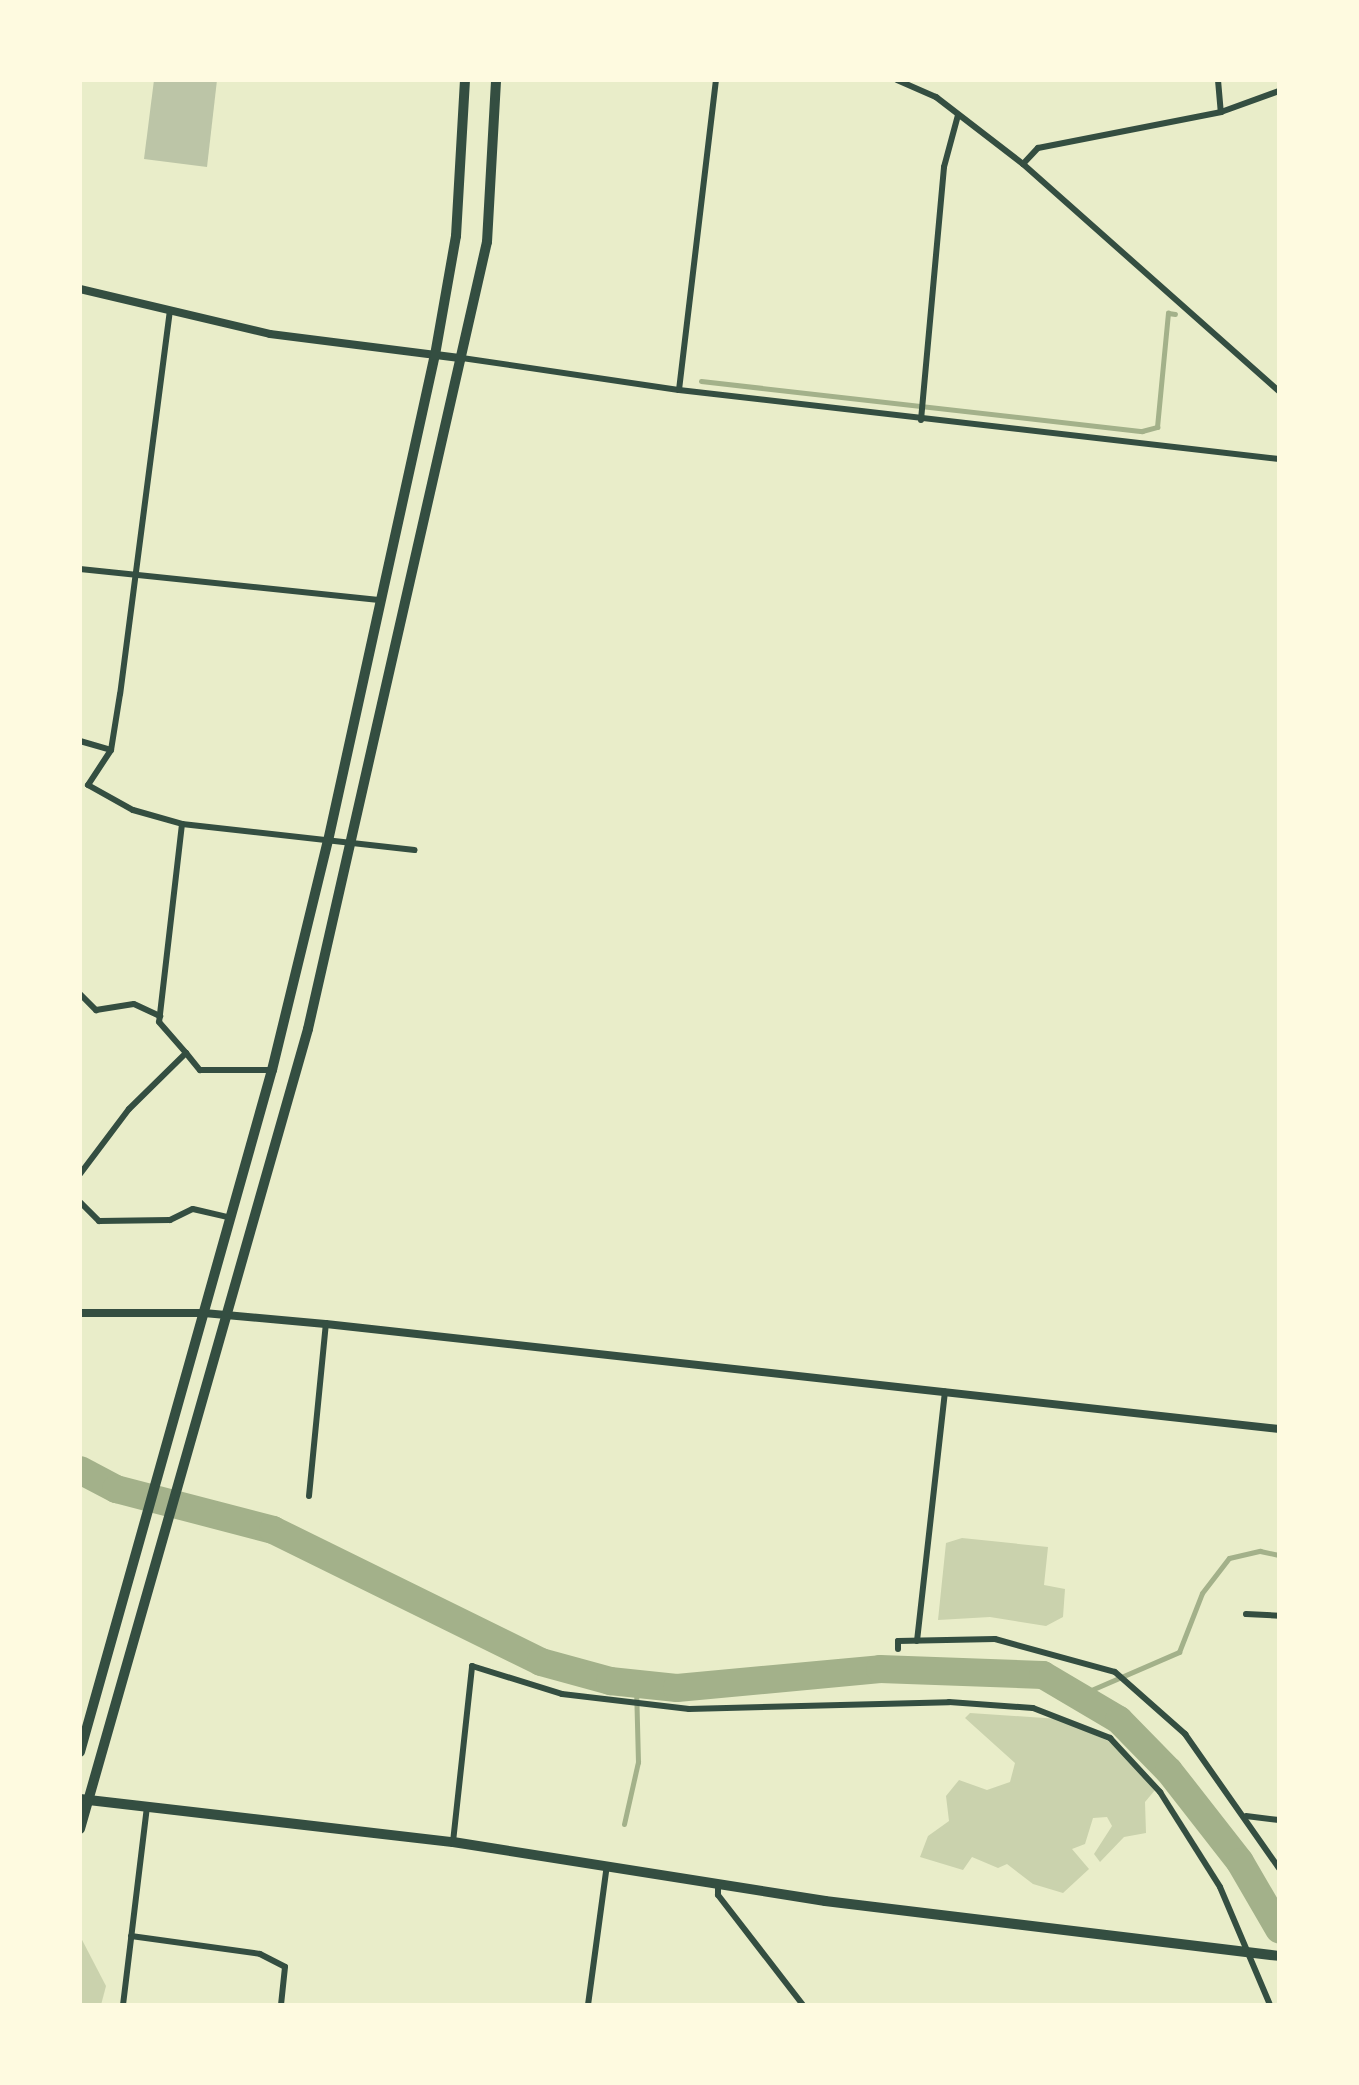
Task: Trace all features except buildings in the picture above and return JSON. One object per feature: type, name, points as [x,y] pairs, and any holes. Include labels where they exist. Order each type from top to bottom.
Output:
[{"type":"main road","points":[[80,1752],[272,1070],[328,841],[435,355],[456,236],[465,80]]},
{"type":"main road","points":[[80,1829],[84,1799],[228,1316],[308,1030],[487,242],[496,80]]},
{"type":"main road","points":[[84,1799],[453,1842],[718,1884],[1279,1956]]},
{"type":"street","points":[[679,390],[716,80]]},
{"type":"street","points":[[897,80],[958,115],[1024,164],[1279,391]]},
{"type":"street","points":[[1218,80],[1221,112]]},
{"type":"street","points":[[1024,164],[1038,148],[1221,112],[1279,91]]},
{"type":"street","points":[[921,420],[944,167],[958,115]]},
{"type":"street","points":[[80,289],[270,334],[921,420],[1279,459]]},
{"type":"street","points":[[170,310],[110,750],[88,786],[133,810],[182,824],[416,850]]},
{"type":"street","points":[[80,570],[381,600]]},
{"type":"street","points":[[80,741],[110,750]]},
{"type":"street","points":[[160,1016],[182,824]]},
{"type":"street","points":[[80,994],[96,1010],[134,1004],[160,1016],[200,1070],[272,1070]]},
{"type":"street","points":[[80,1174],[129,1109],[186,1053]]},
{"type":"street","points":[[80,1202],[98,1221],[170,1220],[193,1209],[230,1218]]},
{"type":"street","points":[[80,1313],[204,1313],[326,1324],[1279,1429]]},
{"type":"street","points":[[309,1496],[326,1324]]},
{"type":"street","points":[[917,1641],[945,1392]]},
{"type":"street","points":[[1246,1614],[1279,1616]]},
{"type":"street","points":[[898,1649],[898,1641],[995,1639],[1098,1663],[1136,1686],[1185,1734],[1279,1868]]},
{"type":"street","points":[[453,1842],[472,1666],[562,1694],[688,1709],[949,1702],[1033,1708],[1095,1729],[1145,1773],[1220,1887],[1254,1953],[1270,2005]]},
{"type":"street","points":[[123,2005],[147,1807]]},
{"type":"street","points":[[1246,1816],[1279,1820]]},
{"type":"street","points":[[588,2005],[607,1864]]},
{"type":"street","points":[[718,1884],[718,1896],[803,2005]]},
{"type":"street","points":[[131,1936],[260,1954],[285,1967],[281,2005]]},
{"type":"green space","points":[[962,1538],[1048,1547],[1044,1585],[1065,1589],[1063,1617],[1046,1626],[990,1617],[938,1620],[946,1543]]},
{"type":"green space","points":[[970,1713],[1059,1719],[1115,1744],[1155,1790],[1145,1802],[1146,1833],[1124,1837],[1100,1862],[1094,1854],[1112,1826],[1107,1817],[1093,1818],[1085,1844],[1072,1849],[1089,1869],[1063,1893],[1033,1884],[1007,1864],[998,1868],[972,1857],[963,1870],[920,1857],[928,1836],[949,1821],[946,1796],[959,1780],[987,1790],[1010,1782],[1015,1763],[965,1718]]},
{"type":"green space","points":[[80,1936],[106,1986],[101,2005],[80,2005]]},
{"type":"waterway","points":[[701,381],[1142,431],[1157,427],[1168,313],[1175,314]]},
{"type":"waterway","points":[[80,1470],[116,1489],[273,1530],[541,1662],[610,1681],[677,1688],[880,1669],[1043,1675],[1119,1720],[1169,1771],[1240,1862],[1279,1929]]},
{"type":"waterway","points":[[1082,1694],[1179,1652],[1202,1593],[1229,1558],[1260,1551],[1279,1555]]},
{"type":"waterway","points":[[624,1824],[638,1762],[636,1683]]}]
